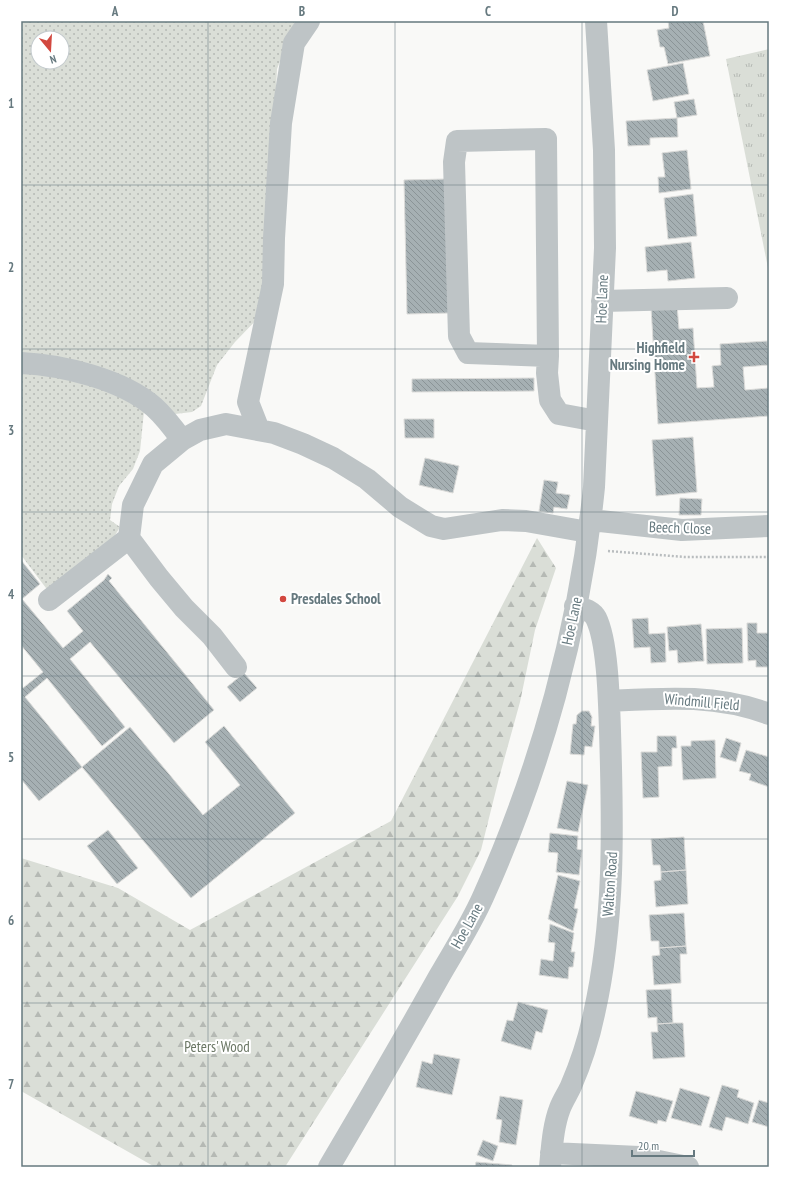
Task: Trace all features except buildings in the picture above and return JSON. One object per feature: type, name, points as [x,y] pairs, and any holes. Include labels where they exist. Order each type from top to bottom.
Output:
[{"type":"street","points":[[259,430],[248,402],[273,284],[274,238],[281,123],[294,42],[309,21]]},
{"type":"street","name":"Hoe Lane","points":[[329,1167],[410,1029],[483,898],[519,807],[545,734],[575,606],[588,533],[597,421],[605,248],[604,150],[596,21]]},
{"type":"street","points":[[548,356],[468,353],[459,336],[454,162],[457,142],[546,139],[548,356],[547,373],[550,400],[559,414],[597,421]]},
{"type":"street","points":[[602,301],[727,298]]},
{"type":"street","points":[[21,363],[73,369],[121,386],[154,406],[182,440]]},
{"type":"street","name":"Beech Close","points":[[129,538],[133,505],[153,464],[182,440],[200,430],[226,424],[274,433],[333,458],[367,479],[400,507],[431,526],[444,529],[502,520],[526,521],[588,533],[769,526]]},
{"type":"street","points":[[49,600],[129,538],[164,584],[184,608],[212,636],[236,667]]},
{"type":"street","name":"Walton Road","points":[[551,1160],[560,1108],[571,1086],[587,1044],[602,970],[612,882],[613,833],[609,701],[605,660],[596,618],[588,610],[575,606]]},
{"type":"street","name":"Windmill Field","points":[[609,701],[681,697],[724,701],[769,714]]},
{"type":"street","points":[[551,1160],[639,1158],[688,1167]]},
{"type":"path","points":[[588,533],[685,557],[769,557]]},
{"type":"green space","points":[[21,21],[295,21],[277,69],[265,300],[260,316],[235,342],[217,365],[201,406],[192,412],[175,414],[21,357]]},
{"type":"green space","points":[[769,49],[769,273],[726,59]]},
{"type":"green space","points":[[21,370],[58,373],[117,394],[144,411],[140,451],[133,469],[119,486],[112,504],[110,520],[120,527],[108,547],[49,592],[21,555]]},
{"type":"green space","name":"Peters' Wood","points":[[537,538],[556,568],[535,630],[520,702],[481,850],[458,896],[285,1167],[155,1167],[21,1091],[21,858],[118,888],[190,930],[391,821]]},
{"type":"place","name":"Highfield Nursing Home","points":[[694,357]]},
{"type":"place","name":"Presdales School","points":[[283,599]]}]
